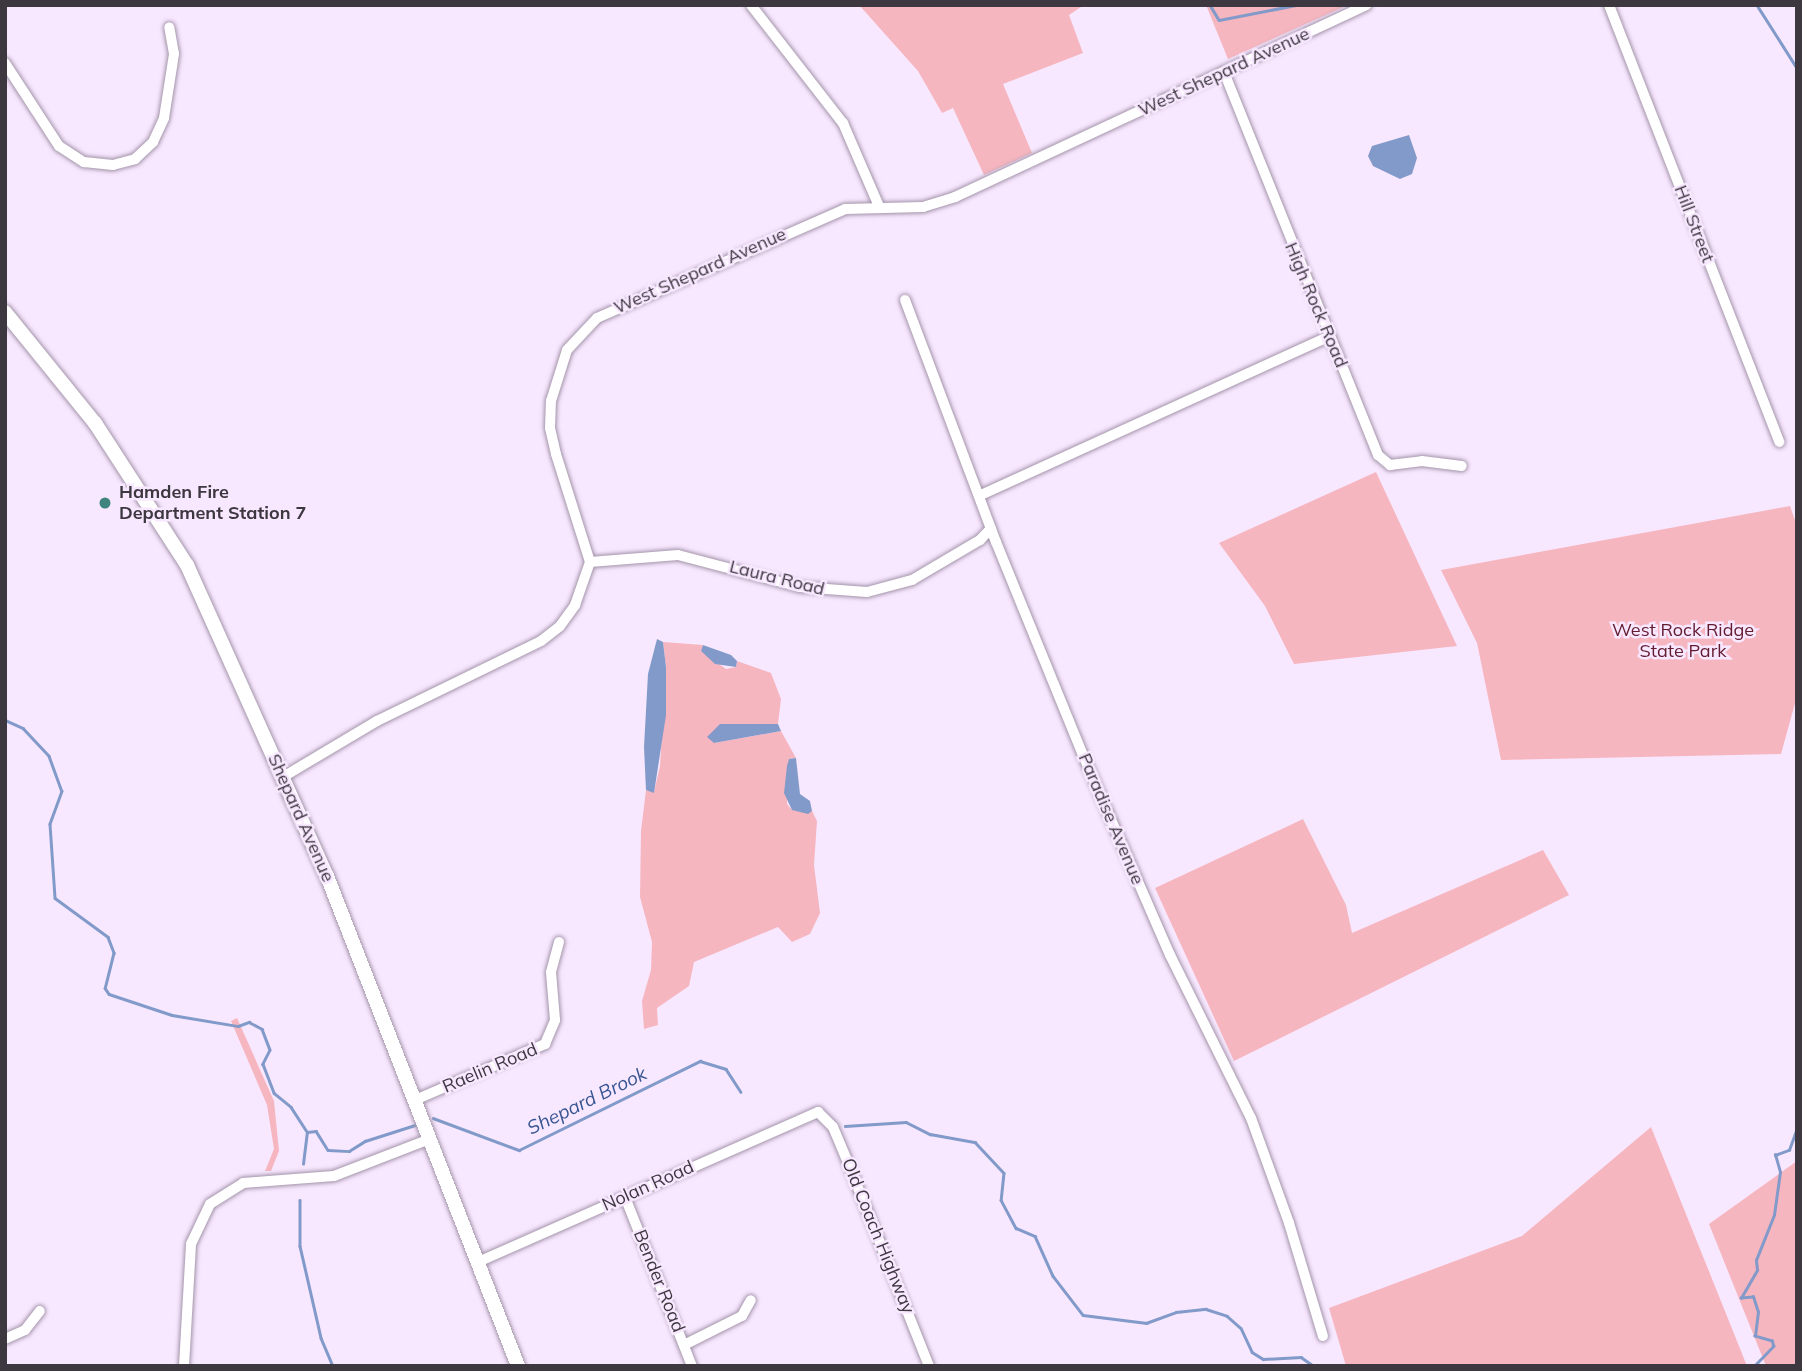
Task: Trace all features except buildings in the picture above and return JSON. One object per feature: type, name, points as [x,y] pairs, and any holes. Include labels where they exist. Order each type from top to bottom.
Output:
[{"type":"main road","name":"Shepard Avenue","points":[[5,312],[95,423],[170,535],[283,776],[415,1100],[518,1366]]},
{"type":"street","points":[[751,5],[843,123],[879,206]]},
{"type":"street","name":"West Shepard Avenue","points":[[590,562],[550,428],[551,401],[567,350],[586,327],[613,308],[830,214],[879,206],[923,207],[955,197],[1366,5]]},
{"type":"street","name":"Hill Street","points":[[1609,5],[1779,442]]},
{"type":"street","points":[[5,63],[59,146],[84,163],[113,166],[135,159],[153,142],[164,118],[174,54],[169,27]]},
{"type":"street","name":"High Rock Road","points":[[1224,72],[1327,337],[1383,463],[1430,461],[1462,466]]},
{"type":"street","name":"Paradise Avenue","points":[[905,300],[981,495],[991,528],[1149,909],[1254,1127],[1323,1336]]},
{"type":"street","points":[[981,495],[1327,337]]},
{"type":"street","name":"Laura Road","points":[[590,562],[678,555],[800,587],[867,593],[912,580],[963,551],[991,528]]},
{"type":"street","points":[[283,776],[377,721],[541,641],[560,626],[575,605],[590,562]]},
{"type":"street","name":"Raelin Road","points":[[415,1100],[545,1044],[555,1020],[551,972],[559,942]]},
{"type":"street","name":"Nolan Road","points":[[478,1262],[818,1112]]},
{"type":"street","name":"Old Coach Highway","points":[[818,1112],[826,1117],[845,1156],[929,1366]]},
{"type":"street","points":[[184,1366],[191,1244],[210,1204],[243,1183],[334,1176],[430,1139]]},
{"type":"street","name":"Bender Road","points":[[625,1197],[692,1366]]},
{"type":"street","points":[[684,1345],[742,1317],[751,1300]]},
{"type":"street","points":[[5,1339],[25,1330],[40,1311]]},
{"type":"green space","points":[[859,5],[1084,5],[1069,15],[1083,53],[1003,84],[1032,153],[984,175],[953,108],[942,113],[918,71]]},
{"type":"green space","points":[[1206,5],[1348,5],[1228,59]]},
{"type":"green space","points":[[1376,472],[1457,646],[1294,664],[1265,606],[1219,543]]},
{"type":"green space","name":"West Rock Ridge State Park","points":[[1790,506],[1797,526],[1797,696],[1781,754],[1501,760],[1477,643],[1441,570]]},
{"type":"green space","points":[[663,642],[703,645],[701,651],[726,669],[736,667],[737,661],[771,673],[781,699],[778,724],[720,724],[714,743],[781,731],[796,758],[789,759],[787,804],[792,810],[812,811],[817,821],[814,865],[820,913],[810,934],[792,942],[778,927],[694,962],[689,986],[657,1008],[658,1025],[644,1029],[642,1001],[651,970],[652,942],[640,897],[641,831],[646,790],[654,792],[660,766],[666,667]]},
{"type":"green space","points":[[1303,819],[1346,905],[1352,933],[1543,850],[1569,895],[1234,1061],[1155,888]]},
{"type":"green space","points":[[237,1018],[274,1101],[279,1151],[271,1171],[265,1171],[274,1149],[267,1105],[231,1021]]},
{"type":"green space","points":[[1651,1127],[1747,1366],[1346,1366],[1329,1308],[1522,1236]]},
{"type":"green space","points":[[1797,1161],[1797,1366],[1766,1366],[1709,1224]]},
{"type":"water","points":[[1409,135],[1417,158],[1412,174],[1400,179],[1373,166],[1368,156],[1372,146]]},
{"type":"water","points":[[657,639],[663,642],[666,667],[666,715],[654,793],[646,790],[644,747],[648,674]]},
{"type":"water","points":[[703,645],[731,655],[737,661],[736,667],[715,664],[701,651]]},
{"type":"water","points":[[720,724],[778,724],[781,731],[714,743],[707,737]]},
{"type":"water","points":[[796,758],[800,794],[810,801],[812,811],[808,814],[792,810],[784,793],[789,759]]},
{"type":"waterway","points":[[1210,5],[1219,20],[1296,5]]},
{"type":"waterway","points":[[1757,5],[1797,68]]},
{"type":"waterway","name":"Shepard Brook","points":[[5,720],[23,728],[49,756],[62,791],[50,824],[55,898],[108,937],[114,953],[105,988],[109,994],[172,1015],[238,1026],[249,1022],[262,1029],[270,1050],[263,1064],[274,1093],[291,1107],[307,1132],[316,1131],[328,1150],[349,1151],[365,1141],[415,1125]]},
{"type":"waterway","name":"Shepard Brook","points":[[433,1118],[519,1150],[700,1061],[726,1069],[741,1092]]},
{"type":"waterway","name":"Shepard Brook","points":[[845,1126],[906,1122],[930,1134],[975,1142],[1004,1173],[1001,1200],[1016,1228],[1035,1236],[1053,1276],[1083,1315],[1146,1323],[1176,1312],[1206,1309],[1227,1316],[1241,1328],[1252,1352],[1263,1359],[1301,1357],[1314,1366]]},
{"type":"waterway","name":"Shepard Brook","points":[[1754,1366],[1773,1346],[1772,1341],[1755,1336],[1758,1312],[1753,1297],[1741,1298],[1757,1270],[1756,1260],[1774,1215],[1780,1172],[1775,1155],[1789,1150],[1797,1128]]},
{"type":"waterway","points":[[303,1164],[307,1133]]},
{"type":"waterway","points":[[300,1200],[300,1246],[321,1338],[333,1366]]},
{"type":"place","name":"Hamden Fire Department Station 7","points":[[105,503]]}]
